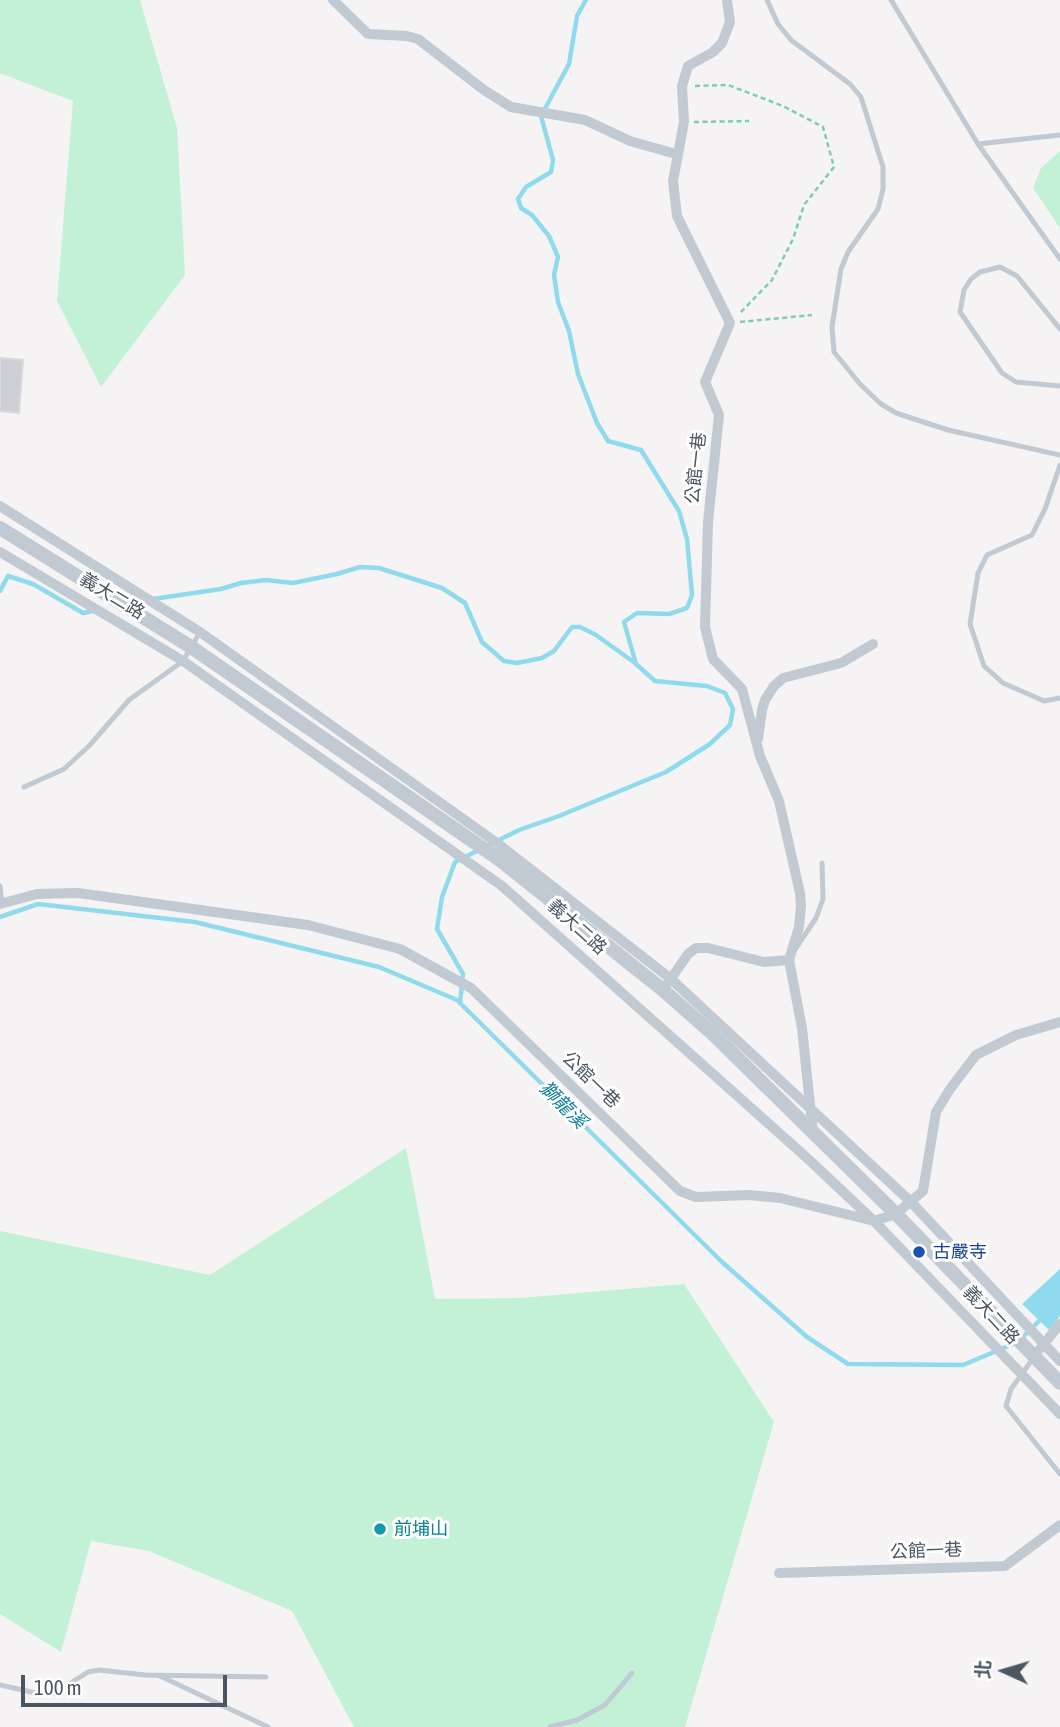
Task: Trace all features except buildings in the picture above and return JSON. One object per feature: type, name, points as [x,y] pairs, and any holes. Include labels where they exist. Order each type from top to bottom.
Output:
[{"type":"street","points":[[333,0],[368,34],[418,39],[484,90],[511,107],[586,120],[630,141],[676,154]]},
{"type":"street","points":[[727,0],[730,22],[722,43],[713,52],[688,66],[682,86],[684,122],[673,180],[677,215],[730,323]]},
{"type":"street","name":"公館一巷","points":[[730,323],[705,382],[719,415],[708,522],[705,627],[713,659],[742,689],[760,756],[779,801],[800,893],[799,927],[789,960],[802,1028],[813,1133]]},
{"type":"street","name":"義大二路","points":[[0,506],[200,632],[498,843],[810,1108],[911,1202],[1060,1361]]},
{"type":"street","name":"義大二路","points":[[0,528],[191,647],[499,860],[667,984],[713,1035],[896,1214],[1060,1383]]},
{"type":"street","name":"義大二路","points":[[0,552],[183,660],[502,886],[874,1221],[1060,1414]]},
{"type":"street","points":[[760,756],[758,742],[762,710],[765,699],[774,686],[783,678],[841,663],[873,644]]},
{"type":"street","name":"公館一巷","points":[[1,904],[37,894],[78,893],[308,925],[400,949],[471,988],[680,1191],[696,1198],[749,1195],[780,1198],[874,1221]]},
{"type":"street","points":[[667,984],[688,954],[696,948],[708,948],[764,962],[789,960]]},
{"type":"street","points":[[874,1221],[896,1214],[923,1191],[936,1112],[976,1055],[1016,1035],[1060,1022]]},
{"type":"street","points":[[1034,1357],[1060,1324]]},
{"type":"street","name":"公館一巷","points":[[779,1573],[1005,1566],[1060,1525]]},
{"type":"lane","points":[[767,0],[778,24],[790,40],[850,84],[861,97],[883,167],[883,189],[878,209],[848,252],[841,268],[832,327],[834,352],[860,384],[881,404],[896,413],[948,429],[1060,455]]},
{"type":"lane","points":[[891,0],[978,144],[1060,259]]},
{"type":"lane","points":[[978,144],[1060,135]]},
{"type":"lane","points":[[1060,329],[1017,276],[1000,267],[980,272],[964,290],[960,312],[1002,373],[1016,382],[1060,386]]},
{"type":"lane","points":[[1060,465],[1045,509],[1032,535],[987,555],[978,573],[970,624],[984,666],[1003,683],[1044,701],[1060,698]]},
{"type":"lane","points":[[24,787],[64,769],[89,746],[129,700],[183,660],[200,632]]},
{"type":"lane","points":[[789,960],[816,918],[823,899],[822,863]]},
{"type":"lane","points":[[0,886],[1,904]]},
{"type":"lane","points":[[1034,1357],[1011,1389],[1006,1406],[1060,1474]]},
{"type":"lane","points":[[0,1685],[40,1694],[54,1693],[88,1672],[99,1670],[157,1675],[266,1677]]},
{"type":"lane","points":[[550,1727],[577,1720],[605,1705],[632,1672]]},
{"type":"lane","points":[[157,1675],[268,1727]]},
{"type":"path","points":[[682,86],[728,85],[783,106],[822,127],[834,167],[804,205],[793,239],[772,280],[730,323]]},
{"type":"path","points":[[684,122],[749,121]]},
{"type":"path","points":[[730,323],[812,315]]},
{"type":"green space","points":[[0,0],[140,0],[177,128],[185,275],[101,387],[57,301],[73,101],[0,73]]},
{"type":"green space","points":[[1060,151],[1060,228],[1033,188],[1041,168]]},
{"type":"green space","points":[[406,1148],[435,1299],[520,1298],[684,1284],[774,1422],[685,1727],[354,1727],[292,1611],[149,1551],[91,1541],[61,1652],[0,1614],[0,1231],[210,1275]]},
{"type":"water","points":[[1060,1269],[1060,1316],[1049,1330],[1022,1304]]},
{"type":"waterway","points":[[460,1003],[463,974],[437,929],[442,897],[455,862],[519,830],[666,772],[710,744],[730,725],[733,709],[725,693],[707,686],[655,681],[636,664],[624,622],[637,613],[669,614],[687,608],[692,595],[687,539],[679,511],[641,450],[608,441],[597,423],[578,374],[569,331],[558,302],[554,275],[558,257],[549,236],[532,215],[521,208],[518,199],[526,187],[551,172],[553,160],[541,116],[569,64],[577,16],[586,0]]},
{"type":"waterway","points":[[153,599],[221,589],[241,583],[266,580],[293,583],[360,567],[379,568],[442,588],[465,603],[482,642],[504,661],[517,663],[542,658],[554,651],[572,627],[580,627],[635,663]]},
{"type":"waterway","points":[[0,591],[8,576],[33,584],[83,613],[93,611]]},
{"type":"waterway","name":"獅龍溪","points":[[0,917],[38,904],[195,922],[379,967],[457,1000],[722,1262],[807,1337],[848,1364],[963,1365],[1018,1342],[1043,1317]]},
{"type":"place","name":"古嚴寺","points":[[919,1252]]},
{"type":"place","name":"前埔山","points":[[380,1529]]}]
